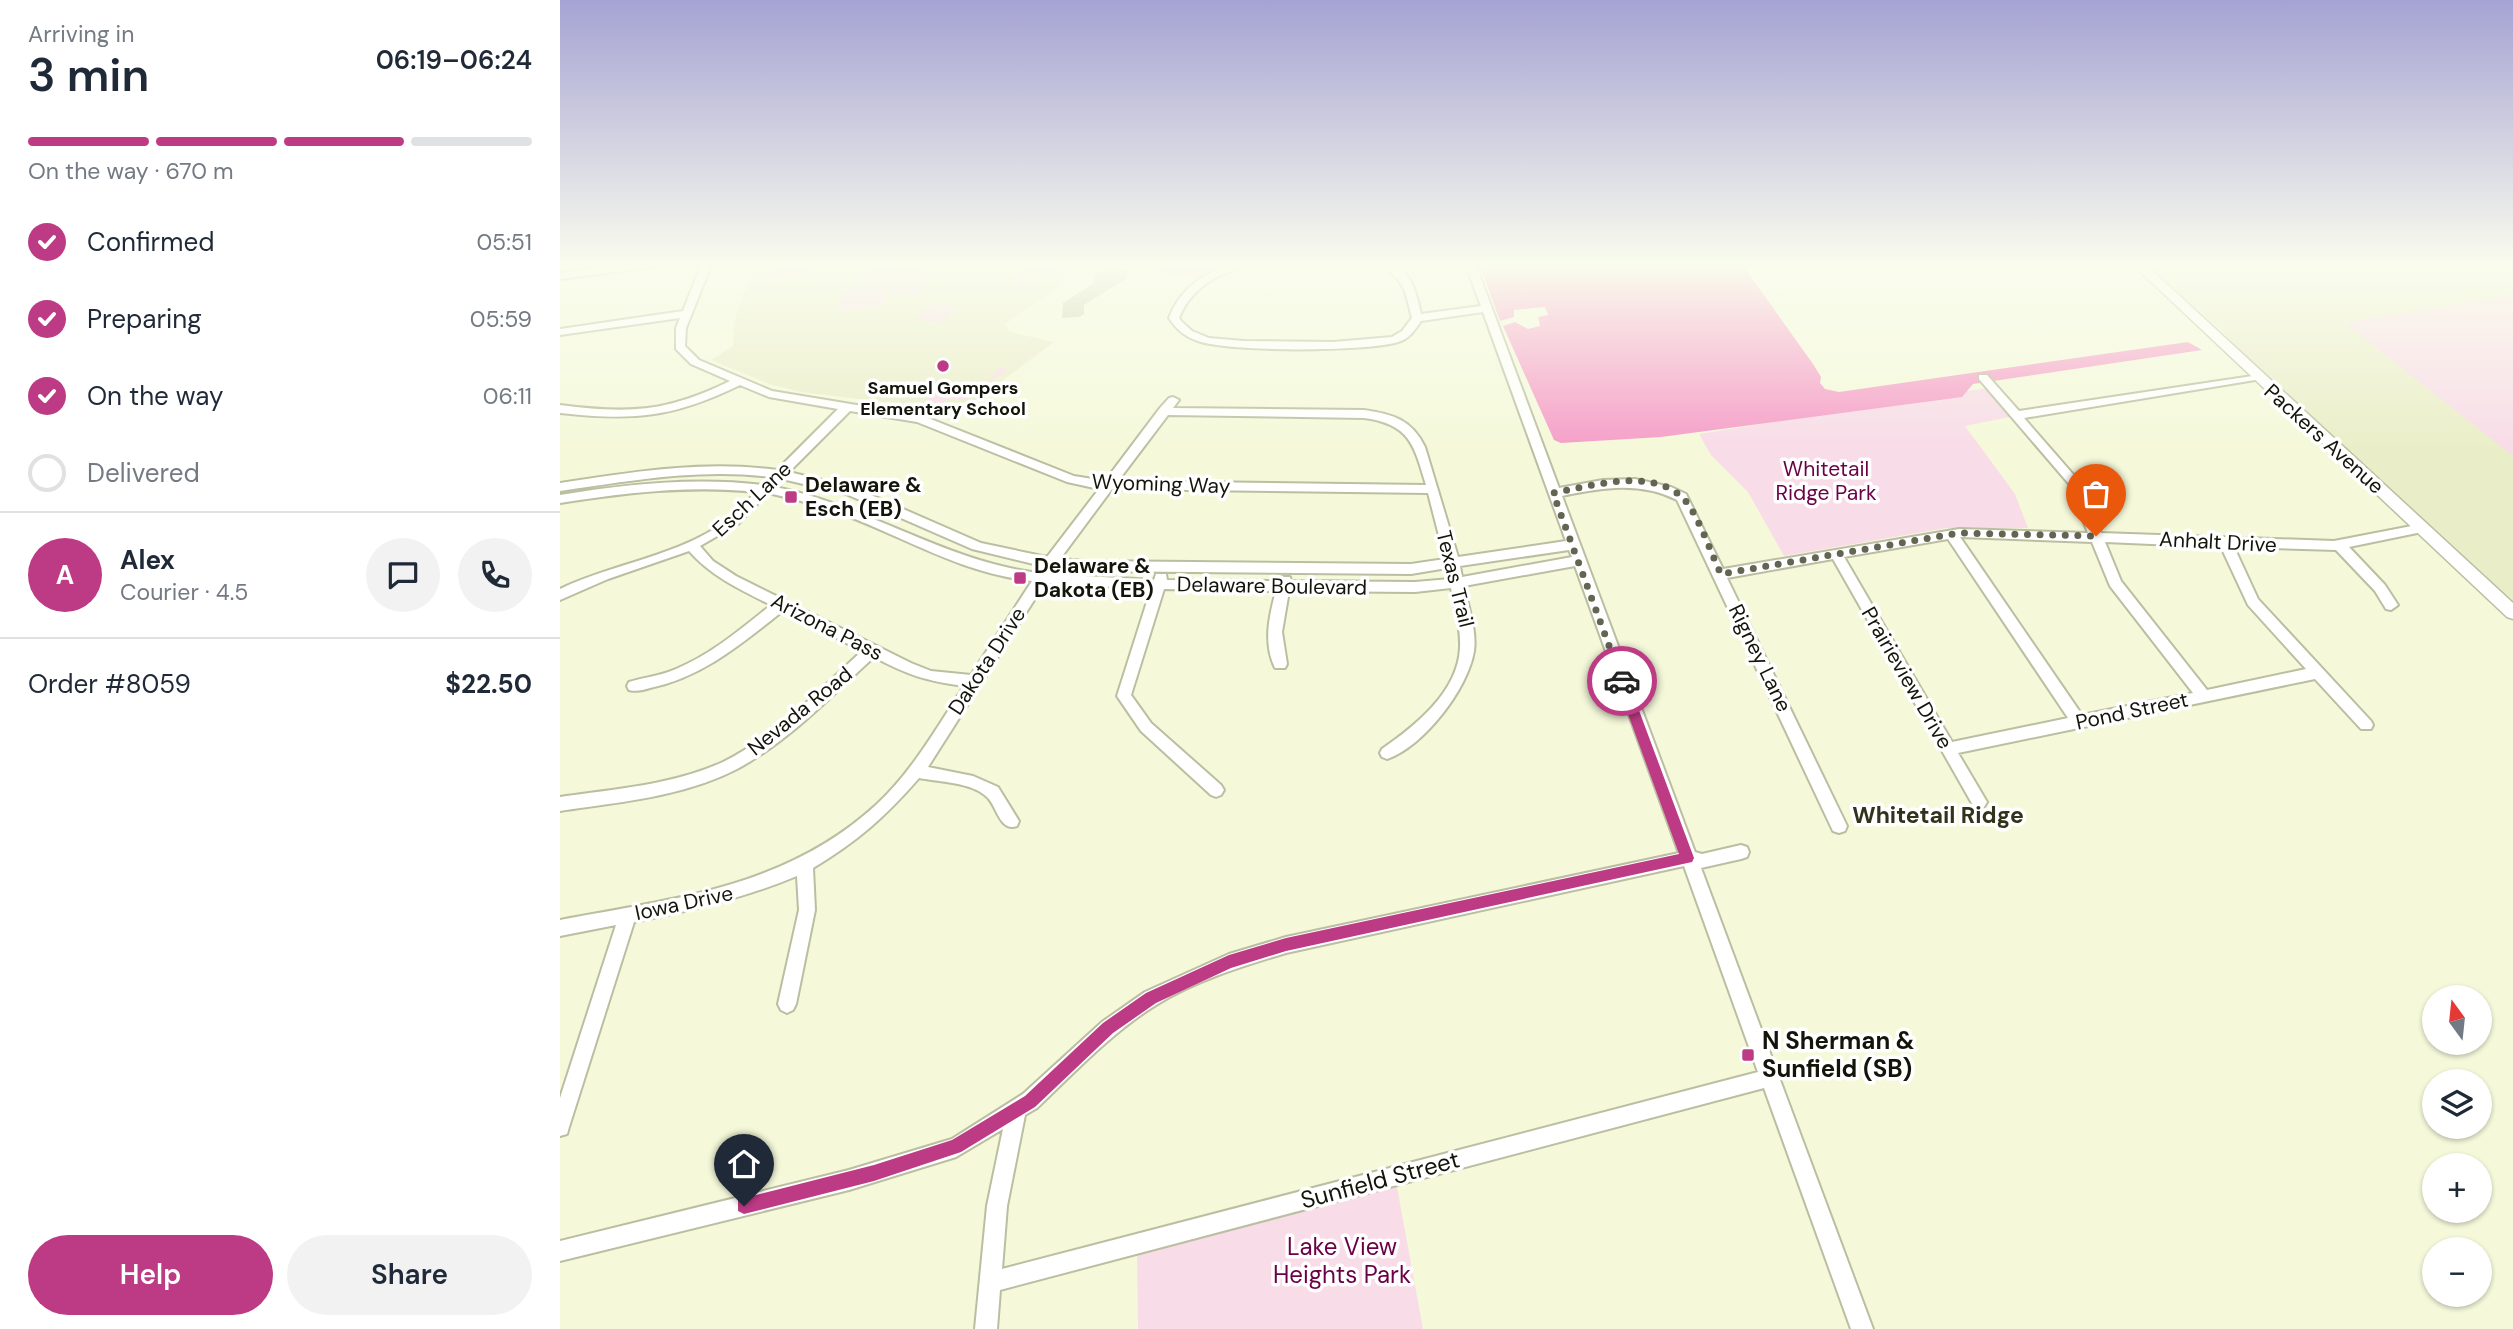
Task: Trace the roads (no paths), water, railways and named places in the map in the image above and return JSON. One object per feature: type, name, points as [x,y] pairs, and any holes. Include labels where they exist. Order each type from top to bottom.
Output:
[{"type":"main road","name":"Packers Avenue","points":[[2201,325],[2513,613]]},
{"type":"street","points":[[560,332],[609,325]]},
{"type":"street","name":"Wyoming Way","points":[[683,325],[679,339],[684,352],[695,362],[738,382],[769,394],[919,419],[1070,480],[1109,485],[1433,489]]},
{"type":"street","points":[[1177,325],[1190,333],[1216,342],[1370,344],[1398,339],[1413,325]]},
{"type":"street","points":[[1492,325],[1862,1329]]},
{"type":"street","points":[[1983,377],[2074,484],[2115,583],[2204,696]]},
{"type":"street","points":[[2018,415],[2255,377]]},
{"type":"street","points":[[560,409],[621,417],[653,415],[703,400],[738,382]]},
{"type":"street","name":"Dakota Drive","points":[[804,867],[852,838],[898,795],[1050,564],[1168,405],[1364,414],[1382,417],[1402,426]]},
{"type":"street","name":"Esch Lane","points":[[560,595],[589,581],[693,547],[734,521],[848,406]]},
{"type":"street","name":"Texas Trail","points":[[1387,753],[1429,724],[1464,663],[1469,632],[1420,447],[1413,435],[1402,426]]},
{"type":"street","name":"Delaware Boulevard","points":[[560,487],[683,471],[747,470],[780,474],[856,494],[962,541],[1050,564],[1164,569],[1411,569],[1572,545]]},
{"type":"street","name":"Rigney Lane","points":[[1553,493],[1633,481],[1669,490],[1682,497],[1839,826]]},
{"type":"street","name":"Delaware Boulevard","points":[[560,499],[670,485],[726,484],[766,489],[838,507],[969,563],[1041,578],[1159,585],[1415,587],[1457,583],[1578,561]]},
{"type":"street","name":"Anhalt Drive","points":[[1721,574],[1951,534],[2096,536],[2339,545],[2422,528]]},
{"type":"street","points":[[1951,534],[2078,722]]},
{"type":"street","points":[[2225,542],[2253,602],[2366,725]]},
{"type":"street","points":[[2339,545],[2380,588],[2392,605]]},
{"type":"street","name":"Arizona Pass","points":[[693,547],[708,565],[873,650],[930,676],[974,681]]},
{"type":"street","name":"Prairieview Drive","points":[[1836,554],[1979,802]]},
{"type":"street","points":[[1164,569],[1124,696],[1146,727],[1216,790]]},
{"type":"street","points":[[1280,664],[1273,642],[1287,570]]},
{"type":"street","points":[[634,686],[675,678],[698,668],[782,604]]},
{"type":"street","name":"Nevada Road","points":[[560,804],[678,783],[714,772],[750,754],[873,650]]},
{"type":"street","name":"Pond Street","points":[[1947,749],[2316,673]]},
{"type":"street","points":[[916,771],[973,782],[993,792],[1011,821]]},
{"type":"street","points":[[560,1251],[874,1173],[956,1147],[1016,1111],[1108,1028],[1151,998],[1229,962],[1286,945],[1687,858],[1702,861],[1741,852]]},
{"type":"street","points":[[787,1004],[807,910],[804,867]]},
{"type":"street","name":"Iowa Drive","points":[[560,928],[757,887],[804,867]]},
{"type":"street","points":[[560,1127],[627,916]]},
{"type":"street","name":"Sunfield Street","points":[[990,1282],[1769,1079]]},
{"type":"street","points":[[986,1329],[1003,1163],[1016,1111]]},
{"type":"place","name":"Samuel Gompers Elementary School","points":[[943,366]]},
{"type":"place","name":"Delaware & Esch (EB)","points":[[791,497]]},
{"type":"place","name":"Delaware & Dakota (EB)","points":[[1020,578]]},
{"type":"place","name":"N Sherman & Sunfield (SB)","points":[[1748,1055]]},
{"type":"district","name":"Whitetail Ridge","points":[[1938,815]]},
{"type":"park label","name":"Whitetail Ridge Park","points":[[1826,481]]},
{"type":"park label","name":"Lake View Heights Park","points":[[1342,1261]]}]
